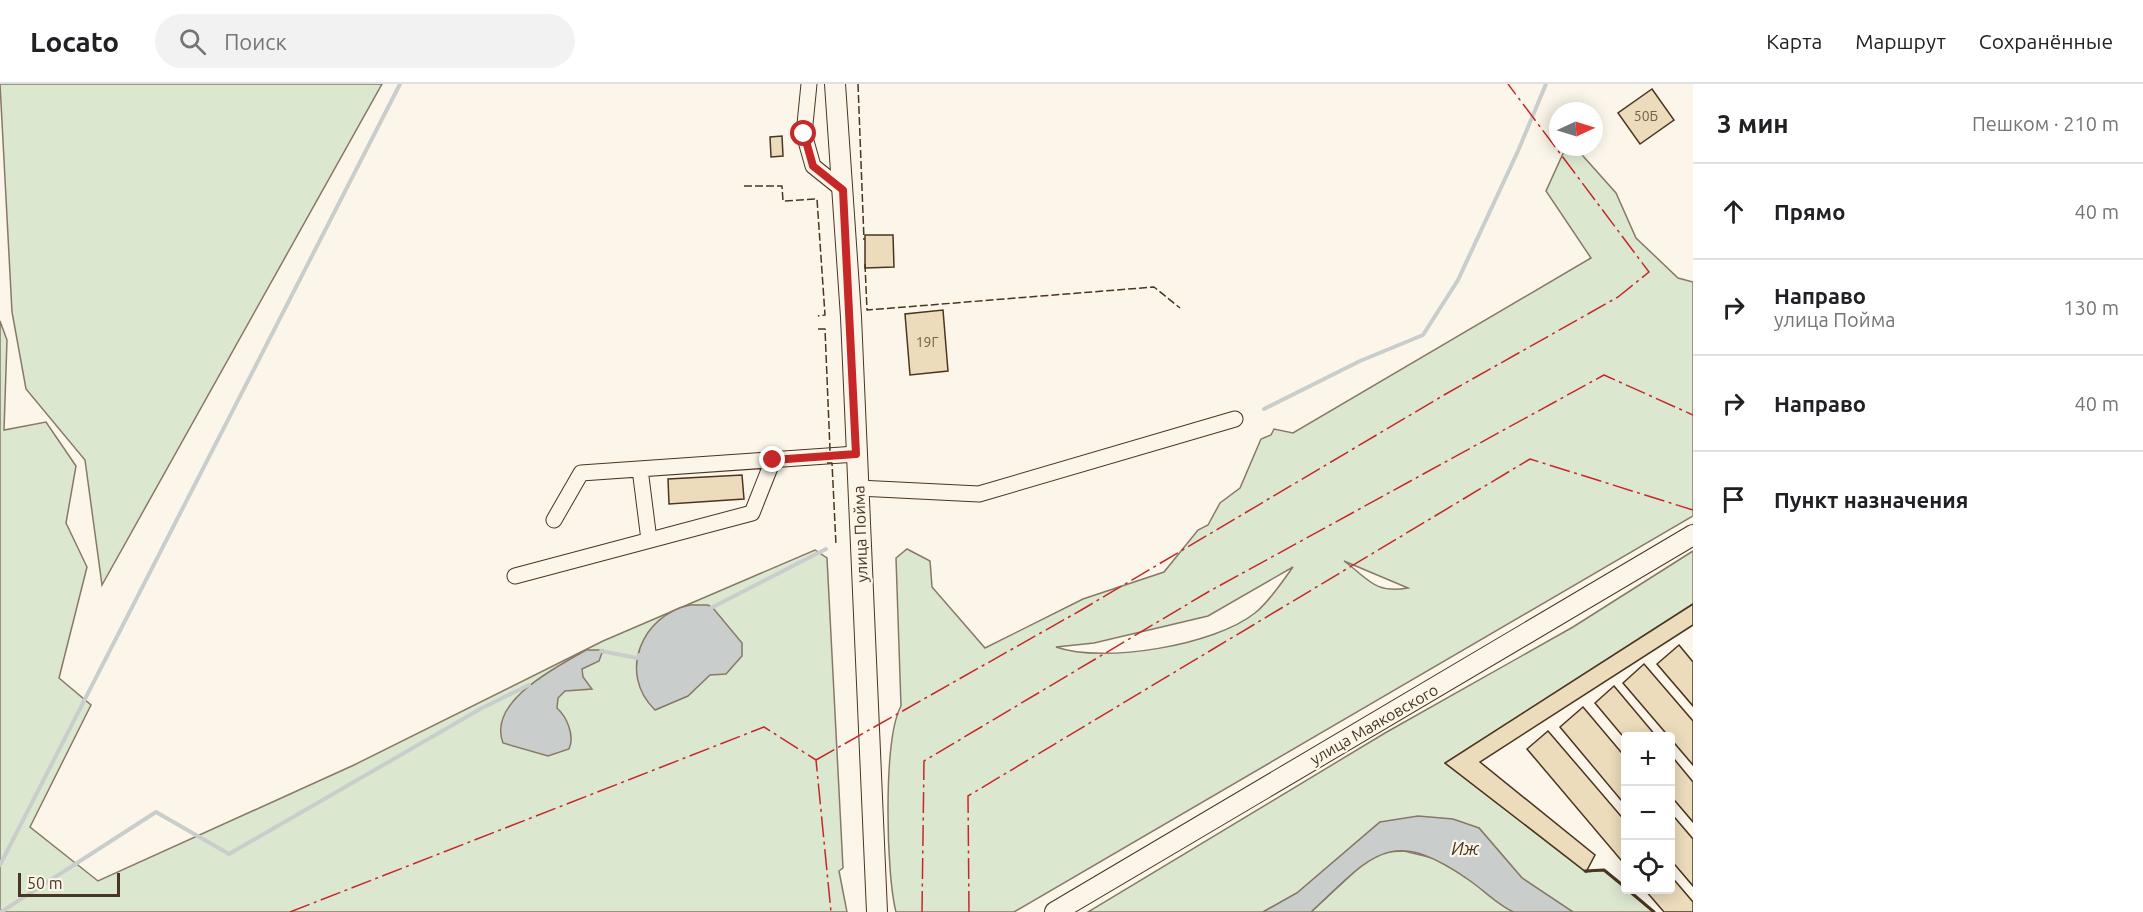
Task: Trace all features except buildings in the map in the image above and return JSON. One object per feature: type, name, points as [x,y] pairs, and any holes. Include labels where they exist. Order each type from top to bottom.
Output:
[{"type":"main road","name":"улица Пойма","points":[[836,84],[858,488],[877,912]]},
{"type":"main road","name":"улица Маяковского","points":[[1055,912],[1693,535]]},
{"type":"lane","points":[[809,84],[804,134],[813,166],[843,190]]},
{"type":"lane","points":[[858,488],[979,494],[1235,419]]},
{"type":"lane","points":[[554,520],[581,473],[856,454]]},
{"type":"lane","points":[[515,576],[752,513],[773,460]]},
{"type":"lane","points":[[640,469],[649,540]]},
{"type":"green space","points":[[0,84],[382,84],[102,585],[85,460],[26,389],[12,312]]},
{"type":"green space","points":[[1562,156],[1583,156],[1616,193],[1636,238],[1678,278],[1693,282],[1693,516],[1014,912],[896,912],[890,868],[888,807],[891,747],[895,723],[901,706],[896,558],[907,549],[930,561],[932,587],[985,648],[1083,599],[1164,572],[1198,530],[1208,525],[1220,503],[1240,488],[1261,439],[1271,435],[1274,429],[1293,433],[1591,258],[1546,191]],"holes":[[[1344,561],[1408,588],[1379,587]],[[1293,567],[1271,597],[1255,613],[1237,624],[1187,642],[1130,652],[1077,652],[1056,647],[1094,643],[1208,616]]]},
{"type":"green space","points":[[0,321],[7,340],[4,430],[46,422],[76,466],[66,523],[87,567],[59,678],[91,705],[30,827],[98,881],[354,765],[603,641],[815,550],[827,558],[843,868],[839,871],[847,912],[0,912]]},
{"type":"green space","points":[[1693,551],[1693,604],[1445,763],[1586,872],[1604,870],[1621,884],[1621,894],[1633,894],[1654,912],[1573,912],[1522,878],[1479,828],[1380,822],[1297,893],[1263,912],[1088,912],[1385,733],[1573,627]]},
{"type":"green space","points":[[1404,851],[1441,860],[1514,912],[1311,912],[1365,862],[1382,852]]},
{"type":"water","points":[[690,605],[708,605],[713,608],[742,643],[742,656],[726,674],[710,675],[688,696],[655,710],[644,695],[638,679],[637,663],[640,647],[659,620],[673,611]]},
{"type":"water","points":[[586,650],[603,650],[599,661],[582,669],[583,677],[592,689],[565,691],[558,698],[557,708],[564,716],[570,733],[569,749],[548,756],[503,743],[501,728],[505,713],[515,700],[543,676]]},
{"type":"water","name":"Иж","points":[[1418,816],[1453,819],[1479,828],[1522,878],[1573,912],[1514,912],[1442,863],[1419,854],[1400,851],[1383,854],[1367,862],[1311,912],[1263,912],[1297,893],[1380,822]]},
{"type":"waterway","points":[[0,865],[400,84]]},
{"type":"waterway","points":[[1264,409],[1360,361],[1423,335],[1458,280],[1518,151],[1546,84]]},
{"type":"waterway","points":[[709,609],[826,549]]},
{"type":"waterway","points":[[601,651],[637,658],[639,655]]},
{"type":"waterway","points":[[1,912],[156,812],[229,854],[482,708],[529,685]]},
{"type":"fence","points":[[858,84],[864,240]]},
{"type":"fence","points":[[744,186],[782,186],[783,201],[817,199],[825,315],[818,316]]},
{"type":"fence","points":[[865,264],[867,310],[1154,287],[1180,308]]},
{"type":"fence","points":[[818,329],[825,329],[830,450],[826,451]]},
{"type":"fence","points":[[827,463],[832,463],[836,545]]},
{"type":"wall","points":[[1585,871],[1604,870],[1621,884]]},
{"type":"wall","points":[[1633,894],[1654,912]]},
{"type":"power","points":[[816,760],[1083,609],[1444,395],[1618,297],[1649,272],[1508,84]]},
{"type":"power","points":[[922,912],[924,761],[1208,592],[1604,375],[1693,415]]},
{"type":"power","points":[[969,912],[968,796],[1530,459],[1693,510]]},
{"type":"power","points":[[290,912],[764,727],[816,760],[831,912]]},
{"type":"route","points":[[773,460],[856,454],[843,190],[813,166],[804,134]]}]
